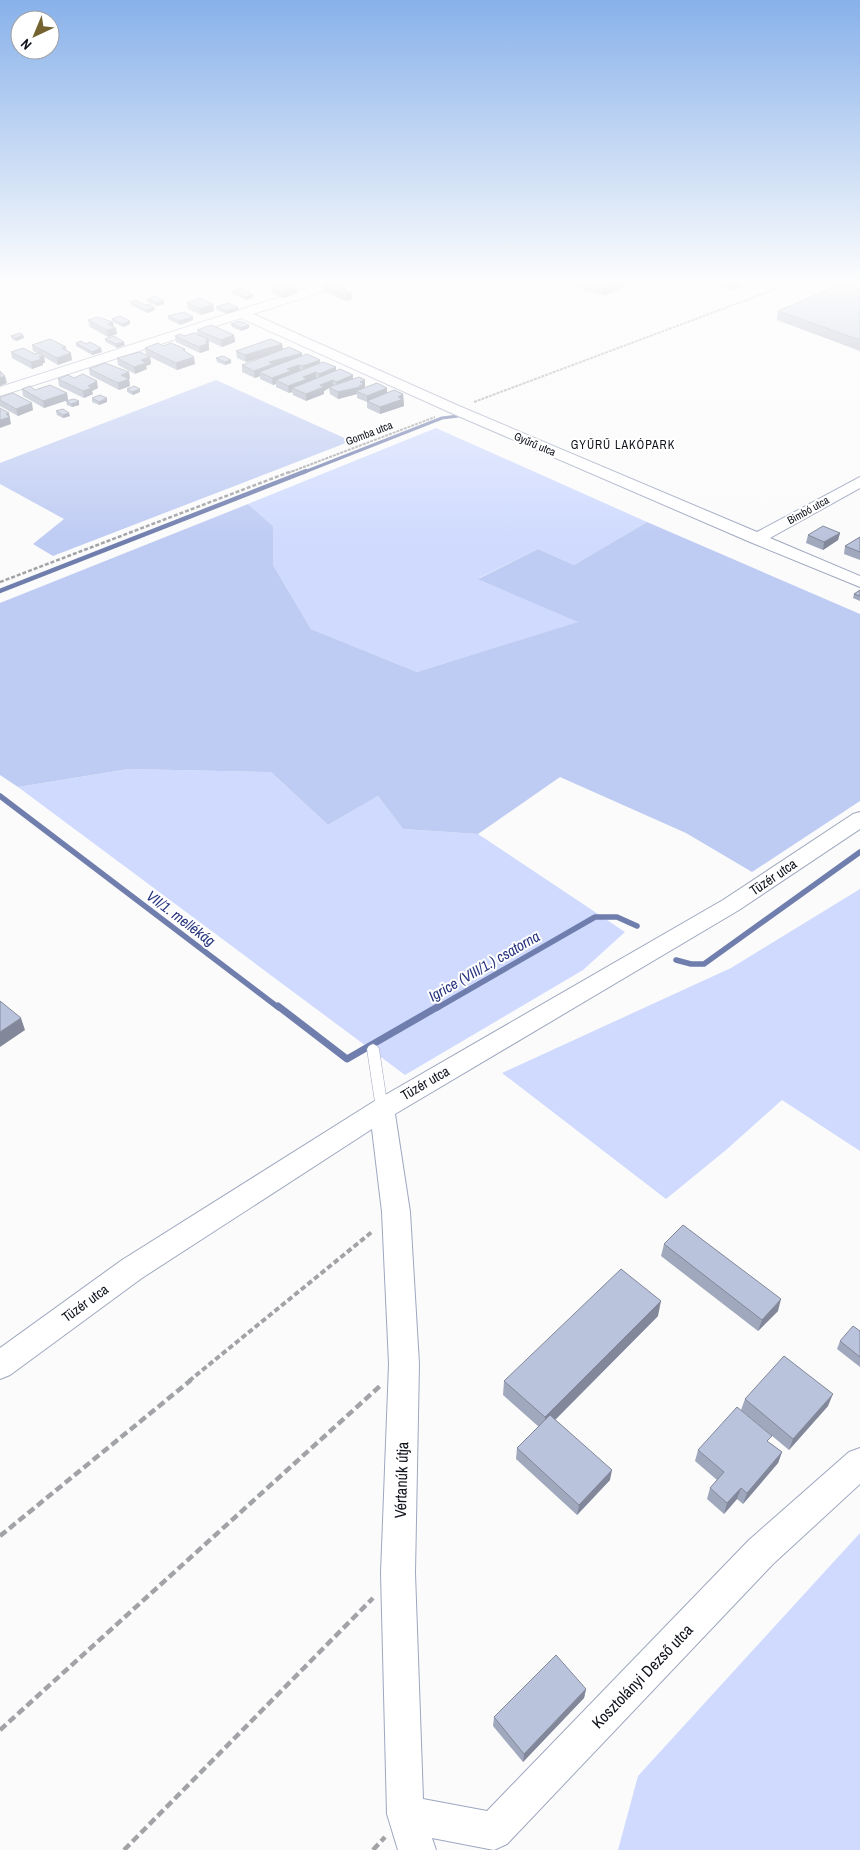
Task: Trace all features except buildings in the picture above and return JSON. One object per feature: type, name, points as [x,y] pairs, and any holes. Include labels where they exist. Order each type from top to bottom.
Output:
[{"type":"street","points":[[0,392],[70,369]]},
{"type":"street","name":"Gyűrű utca","points":[[365,369],[756,539],[860,582]]},
{"type":"street","name":"Bimbó utca","points":[[756,539],[860,482]]},
{"type":"street","name":"Tüzér utca","points":[[0,1364],[132,1269],[382,1109],[731,905],[860,819]]},
{"type":"street","name":"Vértanúk útja","points":[[382,1109],[396,1212],[404,1364],[398,1573],[405,1814],[417,1850]]},
{"type":"street","name":"Kosztolányi Dezső utca","points":[[405,1814],[494,1831],[761,1552],[860,1463]]},
{"type":"lane","points":[[374,1048],[382,1109]]},
{"type":"path","name":"Gomba utca","points":[[0,582],[560,369]]},
{"type":"path","points":[[0,1536],[396,1212]]},
{"type":"path","points":[[0,1730],[404,1364]]},
{"type":"path","points":[[124,1850],[398,1573]]},
{"type":"shaded area","points":[[216,380],[351,441],[53,556],[33,544],[64,519],[0,484],[0,463]]},
{"type":"shaded area","points":[[436,428],[647,522],[574,565],[538,549],[479,578],[579,622],[417,672],[311,629],[273,565],[273,526],[248,504]]},
{"type":"shaded area","points":[[248,504],[273,526],[273,565],[311,629],[417,672],[578,622],[478,579],[538,549],[574,565],[647,522],[860,614],[860,801],[752,872],[686,833],[560,777],[478,834],[403,829],[378,796],[328,825],[271,772],[129,769],[18,787],[0,775],[0,603]]},
{"type":"shaded area","points":[[129,769],[271,772],[328,825],[378,796],[403,829],[478,834],[625,932],[583,970],[405,1075],[18,787]]},
{"type":"shaded area","points":[[860,889],[860,1151],[782,1100],[726,1150],[666,1199],[502,1073],[731,968]]},
{"type":"shaded area","points":[[860,1533],[860,1850],[618,1850],[638,1776]]},
{"type":"waterway","points":[[302,473],[442,418],[458,416]]},
{"type":"waterway","points":[[0,591],[306,471]]},
{"type":"waterway","name":"VII/1. mellékág","points":[[0,796],[279,1008]]},
{"type":"waterway","name":"Igrice (VIII/1.) csatorna","points":[[676,960],[691,964],[704,964],[860,852]]},
{"type":"waterway","name":"Igrice (VIII/1.) csatorna","points":[[437,1008],[595,917],[617,917],[637,926]]},
{"type":"waterway","name":"Igrice (VIII/1.) csatorna","points":[[278,1006],[347,1059],[439,1006]]},
{"type":"district","name":"GYŰRŰ LAKÓPARK","points":[[623,445]]}]
